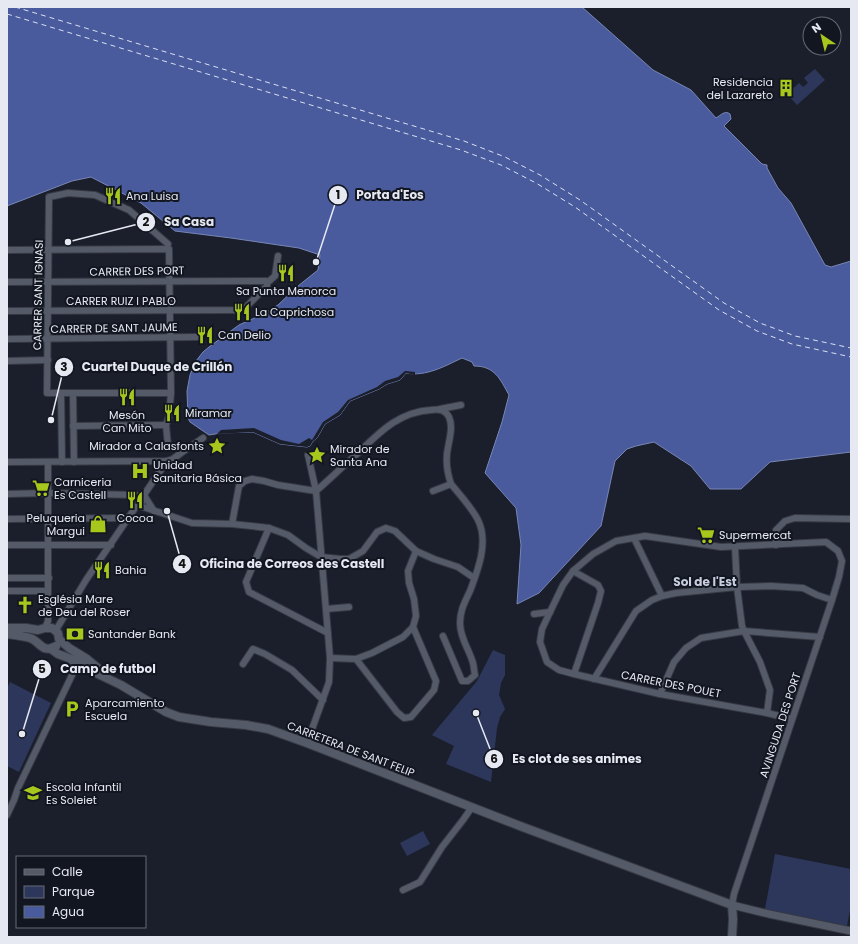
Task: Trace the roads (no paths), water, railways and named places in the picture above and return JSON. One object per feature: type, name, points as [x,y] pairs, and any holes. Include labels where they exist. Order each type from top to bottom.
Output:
[{"type":"main road","points":[[7,628],[52,628],[56,630],[59,639],[57,645],[51,649],[44,648],[30,638],[7,634]]},
{"type":"main road","points":[[36,641],[35,635],[42,629]]},
{"type":"main road","points":[[59,639],[121,686]]},
{"type":"main road","name":"CARRETERA DE SANT FELIP","points":[[51,649],[58,654],[82,663],[98,674],[166,712],[179,717],[261,728],[307,743],[472,807],[732,904]]},
{"type":"main road","points":[[732,904],[732,937]]},
{"type":"street","name":"CARRER SANT IGNASI","points":[[61,393],[47,393],[49,198],[68,193],[95,195],[129,210],[169,246]]},
{"type":"street","points":[[7,250],[169,246],[171,393],[169,416],[166,425],[168,446]]},
{"type":"street","points":[[267,283],[275,276],[278,256]]},
{"type":"street","name":"CARRER DES PORT","points":[[7,282],[169,280],[261,281],[267,283]]},
{"type":"street","name":"CARRER RUIZ I PABLO","points":[[7,311],[243,310],[267,286],[267,283]]},
{"type":"street","name":"CARRER DE SANT JAUME","points":[[7,339],[197,337]]},
{"type":"street","points":[[7,361],[48,360]]},
{"type":"street","points":[[62,462],[61,393],[171,393]]},
{"type":"street","points":[[74,393],[74,462]]},
{"type":"street","points":[[316,491],[386,426],[412,413],[428,410],[442,411],[461,405]]},
{"type":"street","points":[[442,411],[449,417],[450,424],[446,456],[449,478],[451,484],[475,515],[482,532],[482,554],[469,592],[462,607],[460,623],[463,641],[473,663],[475,675],[468,681],[462,681],[443,636]]},
{"type":"street","points":[[73,426],[166,425]]},
{"type":"street","points":[[56,630],[86,580],[142,497],[170,460],[203,438]]},
{"type":"street","points":[[307,743],[329,682],[330,658],[316,491],[308,455]]},
{"type":"street","points":[[7,462],[170,460]]},
{"type":"street","points":[[42,629],[48,621],[48,462]]},
{"type":"street","points":[[232,524],[239,486],[245,481],[252,479],[316,491]]},
{"type":"street","points":[[432,492],[451,484]]},
{"type":"street","points":[[7,494],[136,495],[142,497],[154,512]]},
{"type":"street","points":[[142,497],[147,509]]},
{"type":"street","points":[[137,505],[154,512],[192,523],[232,524],[270,528],[288,536],[321,557],[340,559],[349,559],[363,551],[377,532],[386,528],[395,531],[416,551],[458,567],[474,578]]},
{"type":"street","points":[[7,519],[128,518]]},
{"type":"street","points":[[534,614],[550,612],[563,585],[573,571],[593,554],[616,541],[645,536],[721,548],[776,544],[776,530],[785,521],[795,518],[850,519]]},
{"type":"street","points":[[270,528],[246,582],[249,592],[328,633]]},
{"type":"street","points":[[634,538],[662,596]]},
{"type":"street","name":"AVINGUDA DES PORT","points":[[732,904],[734,894],[832,600],[842,561],[838,551],[826,542],[776,544]]},
{"type":"street","points":[[7,545],[110,545]]},
{"type":"street","points":[[735,547],[737,587],[742,626],[760,662],[770,690],[767,713]]},
{"type":"street","points":[[330,658],[356,659],[372,653],[403,637],[413,627],[416,616],[408,571],[416,551]]},
{"type":"street","points":[[573,571],[598,585],[601,591],[574,674]]},
{"type":"street","points":[[7,578],[49,578]]},
{"type":"street","points":[[594,679],[636,611],[652,600],[662,596],[676,593],[737,587],[771,586],[803,588],[832,600]]},
{"type":"street","points":[[7,591],[48,591]]},
{"type":"street","points":[[326,609],[350,606]]},
{"type":"street","name":"CARRER DES POUET","points":[[550,612],[542,630],[540,642],[547,662],[559,670],[660,694],[767,713],[792,720]]},
{"type":"street","points":[[356,659],[397,712],[404,718],[411,717],[434,690],[436,681],[413,627]]},
{"type":"street","points":[[660,694],[674,662],[686,648],[701,638],[744,631],[820,637]]},
{"type":"street","points":[[243,664],[253,649],[265,654],[292,670],[323,700]]},
{"type":"street","points":[[7,815],[18,788],[75,668],[74,663],[67,658]]},
{"type":"street","points":[[403,890],[420,882],[442,847],[472,807]]},
{"type":"street","points":[[732,904],[769,914],[851,931]]},
{"type":"water","points":[[7,7],[582,7],[653,70],[691,90],[716,118],[721,114],[730,114],[731,119],[724,126],[762,164],[767,165],[767,168],[778,188],[791,203],[825,265],[831,267],[851,261],[851,452],[770,462],[741,489],[710,489],[691,466],[654,442],[627,449],[615,461],[601,526],[539,593],[517,604],[521,545],[516,508],[485,473],[502,422],[509,395],[496,374],[487,368],[474,366],[472,362],[462,358],[428,372],[413,374],[406,373],[400,380],[387,384],[379,389],[350,401],[340,415],[325,424],[317,438],[310,446],[307,447],[280,444],[253,432],[209,435],[190,422],[188,418],[187,391],[190,375],[196,361],[203,352],[239,325],[278,305],[318,270],[320,255],[299,248],[175,231],[141,203],[91,177],[72,181],[7,206]]},
{"type":"place","name":"Residencia del Lazareto","points":[[786,88]]},
{"type":"place","name":"Ana Luisa","points":[[113,196]]},
{"type":"place","name":"Sa Casa","points":[[68,242]]},
{"type":"place","name":"Porta d'Eos","points":[[316,262]]},
{"type":"place","name":"Sa Punta Menorca","points":[[286,273]]},
{"type":"place","name":"La Caprichosa","points":[[242,312]]},
{"type":"place","name":"Can Delio","points":[[205,335]]},
{"type":"place","name":"Mesón Can Mito","points":[[127,397]]},
{"type":"place","name":"Miramar","points":[[172,413]]},
{"type":"place","name":"Cuartel Duque de Crillón","points":[[51,420]]},
{"type":"place","name":"Mirador a Calasfonts","points":[[217,446]]},
{"type":"place","name":"Mirador de Santa Ana","points":[[317,455]]},
{"type":"place","name":"Unidad Sanitaria Básica","points":[[140,471]]},
{"type":"place","name":"Carniceria Es Castell","points":[[41,488]]},
{"type":"place","name":"Cocoa","points":[[135,500]]},
{"type":"place","name":"Oficina de Correos des Castell","points":[[167,511]]},
{"type":"place","name":"Peluqueria Margui","points":[[98,524]]},
{"type":"place","name":"Supermercat","points":[[706,535]]},
{"type":"place","name":"Bahia","points":[[102,570]]},
{"type":"place","name":"Església Mare de Deu del Roser","points":[[25,605]]},
{"type":"place","name":"Santander Bank","points":[[75,634]]},
{"type":"place","name":"Aparcamiento Escuela","points":[[72,709]]},
{"type":"place","name":"Es clot de ses animes","points":[[476,713]]},
{"type":"place","name":"Camp de futbol","points":[[22,734]]},
{"type":"place","name":"Escola Infantil Es Soleiet","points":[[33,793]]},
{"type":"district","name":"Sol de l'Est","points":[[705,582]]}]
